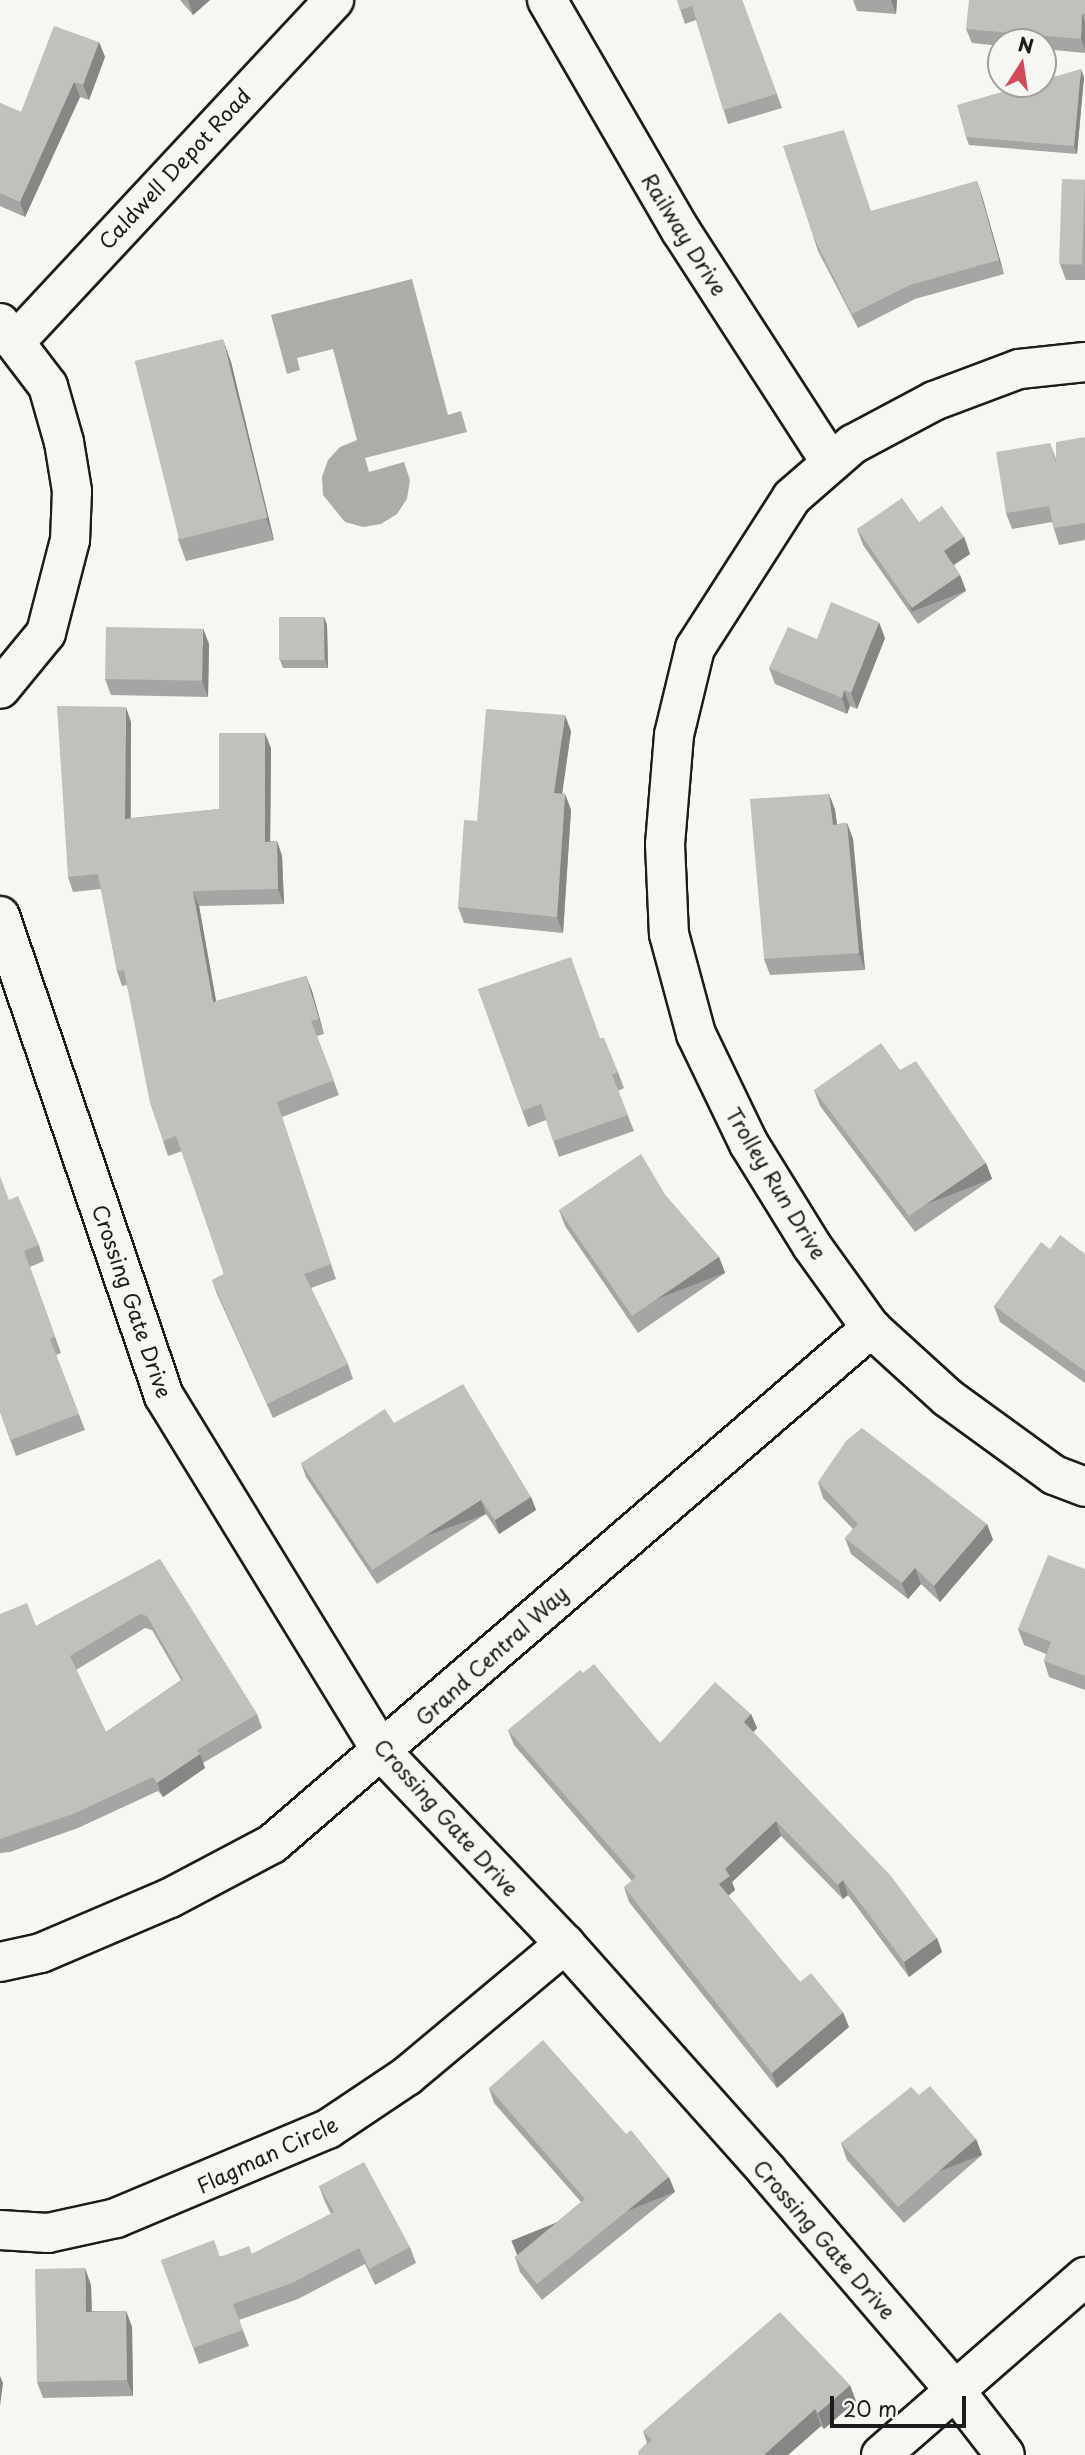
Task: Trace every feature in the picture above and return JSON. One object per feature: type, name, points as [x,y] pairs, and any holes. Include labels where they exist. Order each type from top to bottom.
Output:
[{"type":"street","name":"Caldwell Depot Road","points":[[8,332],[334,0]]},
{"type":"street","name":"Railway Drive","points":[[547,0],[681,230],[831,463]]},
{"type":"street","points":[[0,689],[46,633],[70,540],[72,491],[64,442],[48,386],[8,332]]},
{"type":"street","name":"Trolley Run Drive","points":[[1085,362],[1019,369],[934,401],[853,444],[792,497],[695,648],[674,735],[664,844],[669,934],[696,1034],[749,1143],[812,1246],[871,1328],[948,1398],[1054,1475],[1085,1487]]},
{"type":"street","name":"Crossing Gate Drive","points":[[0,916],[164,1396],[382,1752],[565,1944],[954,2389],[1005,2455]]},
{"type":"street","name":"Grand Central Way","points":[[0,1962],[41,1952],[170,1898],[272,1844],[382,1752],[639,1524],[871,1328]]},
{"type":"street","name":"Flagman Circle","points":[[0,2230],[48,2233],[116,2218],[328,2129],[407,2076],[565,1944]]},
{"type":"street","points":[[881,2455],[1085,2277]]},
{"type":"shaded area","points":[[412,279],[448,415],[461,411],[467,432],[365,458],[369,472],[404,462],[410,480],[407,499],[397,514],[381,524],[363,527],[345,522],[323,495],[322,477],[328,460],[340,447],[357,440],[333,349],[297,358],[300,370],[287,374],[271,315]]},
{"type":"building","points":[[677,0],[742,0],[777,94],[723,110],[692,6],[680,10]]},
{"type":"building","points":[[969,0],[1085,0],[1081,39],[1057,37],[1057,28],[966,29]]},
{"type":"building","points":[[54,26],[99,42],[83,85],[74,82],[20,202],[0,193],[0,103],[21,112]]},
{"type":"building","points":[[1081,69],[1074,146],[966,137],[957,105],[987,96],[1057,98],[1057,76]]},
{"type":"building","points":[[844,130],[871,211],[977,181],[999,260],[910,285],[852,314],[813,236],[783,146]]},
{"type":"building","points":[[1062,179],[1085,180],[1082,265],[1059,264]]},
{"type":"building","points":[[223,339],[268,518],[179,540],[135,361]]},
{"type":"building","points":[[1085,437],[1085,523],[1054,528],[1049,506],[1006,513],[996,452],[1050,443],[1056,463],[1056,442]]},
{"type":"building","points":[[902,498],[919,522],[942,506],[964,537],[944,551],[960,575],[912,608],[857,529]]},
{"type":"building","points":[[831,602],[879,622],[851,693],[844,690],[842,698],[769,668],[788,627],[817,639]]},
{"type":"building","points":[[279,617],[324,617],[324,660],[279,660]]},
{"type":"building","points":[[106,627],[203,629],[202,681],[105,679]]},
{"type":"building","points":[[57,706],[126,707],[125,819],[219,809],[219,733],[265,733],[265,842],[277,841],[278,889],[193,891],[213,1002],[306,976],[319,1019],[311,1021],[334,1080],[277,1102],[331,1264],[304,1274],[348,1364],[267,1404],[212,1280],[224,1274],[176,1136],[163,1141],[150,1103],[124,970],[117,971],[98,874],[68,877]]},
{"type":"building","points":[[486,709],[565,715],[554,793],[565,794],[557,917],[458,907],[464,820],[477,821]]},
{"type":"building","points":[[829,794],[833,825],[847,823],[859,953],[764,959],[750,799]]},
{"type":"building","points":[[571,957],[600,1038],[604,1038],[618,1072],[612,1075],[628,1115],[553,1141],[541,1104],[522,1111],[478,989]]},
{"type":"building","points":[[881,1043],[900,1070],[916,1061],[986,1163],[909,1216],[814,1090]]},
{"type":"building","points":[[641,1154],[666,1196],[719,1257],[632,1316],[559,1210]]},
{"type":"building","points":[[0,1176],[9,1200],[18,1196],[39,1245],[24,1251],[55,1337],[50,1339],[79,1414],[11,1440],[0,1412]]},
{"type":"building","points":[[1060,1235],[1085,1254],[1085,1371],[994,1306],[1041,1242],[1050,1249]]},
{"type":"building","points":[[463,1384],[531,1497],[495,1520],[481,1500],[372,1570],[301,1463],[385,1409],[394,1423]]},
{"type":"building","points":[[862,1428],[987,1524],[934,1586],[915,1568],[902,1583],[845,1538],[858,1524],[818,1482],[846,1441]]},
{"type":"building","points":[[1048,1555],[1085,1569],[1085,1676],[1044,1661],[1051,1642],[1018,1629]]},
{"type":"building","points":[[160,1559],[257,1714],[197,1750],[200,1754],[157,1783],[153,1777],[73,1814],[0,1839],[0,1614],[27,1603],[36,1626]],"holes":[[[140,1614],[147,1616],[183,1679],[106,1732],[70,1656]]]},
{"type":"building","points":[[594,1664],[660,1743],[715,1682],[751,1714],[744,1722],[891,1876],[937,1938],[904,1962],[843,1880],[838,1885],[776,1821],[725,1869],[730,1876],[719,1884],[800,1982],[811,1973],[843,2012],[772,2073],[624,1887],[636,1877],[508,1730],[580,1670],[583,1673]]},
{"type":"building","points":[[543,2040],[626,2134],[631,2130],[669,2177],[537,2284],[515,2257],[585,2199],[489,2088]]},
{"type":"building","points":[[930,2086],[976,2139],[898,2207],[841,2143],[911,2087],[919,2095]]},
{"type":"building","points":[[364,2162],[410,2247],[369,2269],[359,2248],[292,2283],[233,2304],[243,2330],[193,2348],[161,2260],[214,2240],[220,2257],[249,2246],[252,2254],[334,2212],[319,2186]]},
{"type":"building","points":[[85,2268],[86,2312],[126,2311],[127,2380],[37,2382],[35,2269]]},
{"type":"building","points":[[780,2312],[850,2385],[818,2413],[815,2409],[764,2455],[640,2455],[638,2452],[652,2440],[643,2431]]}]
